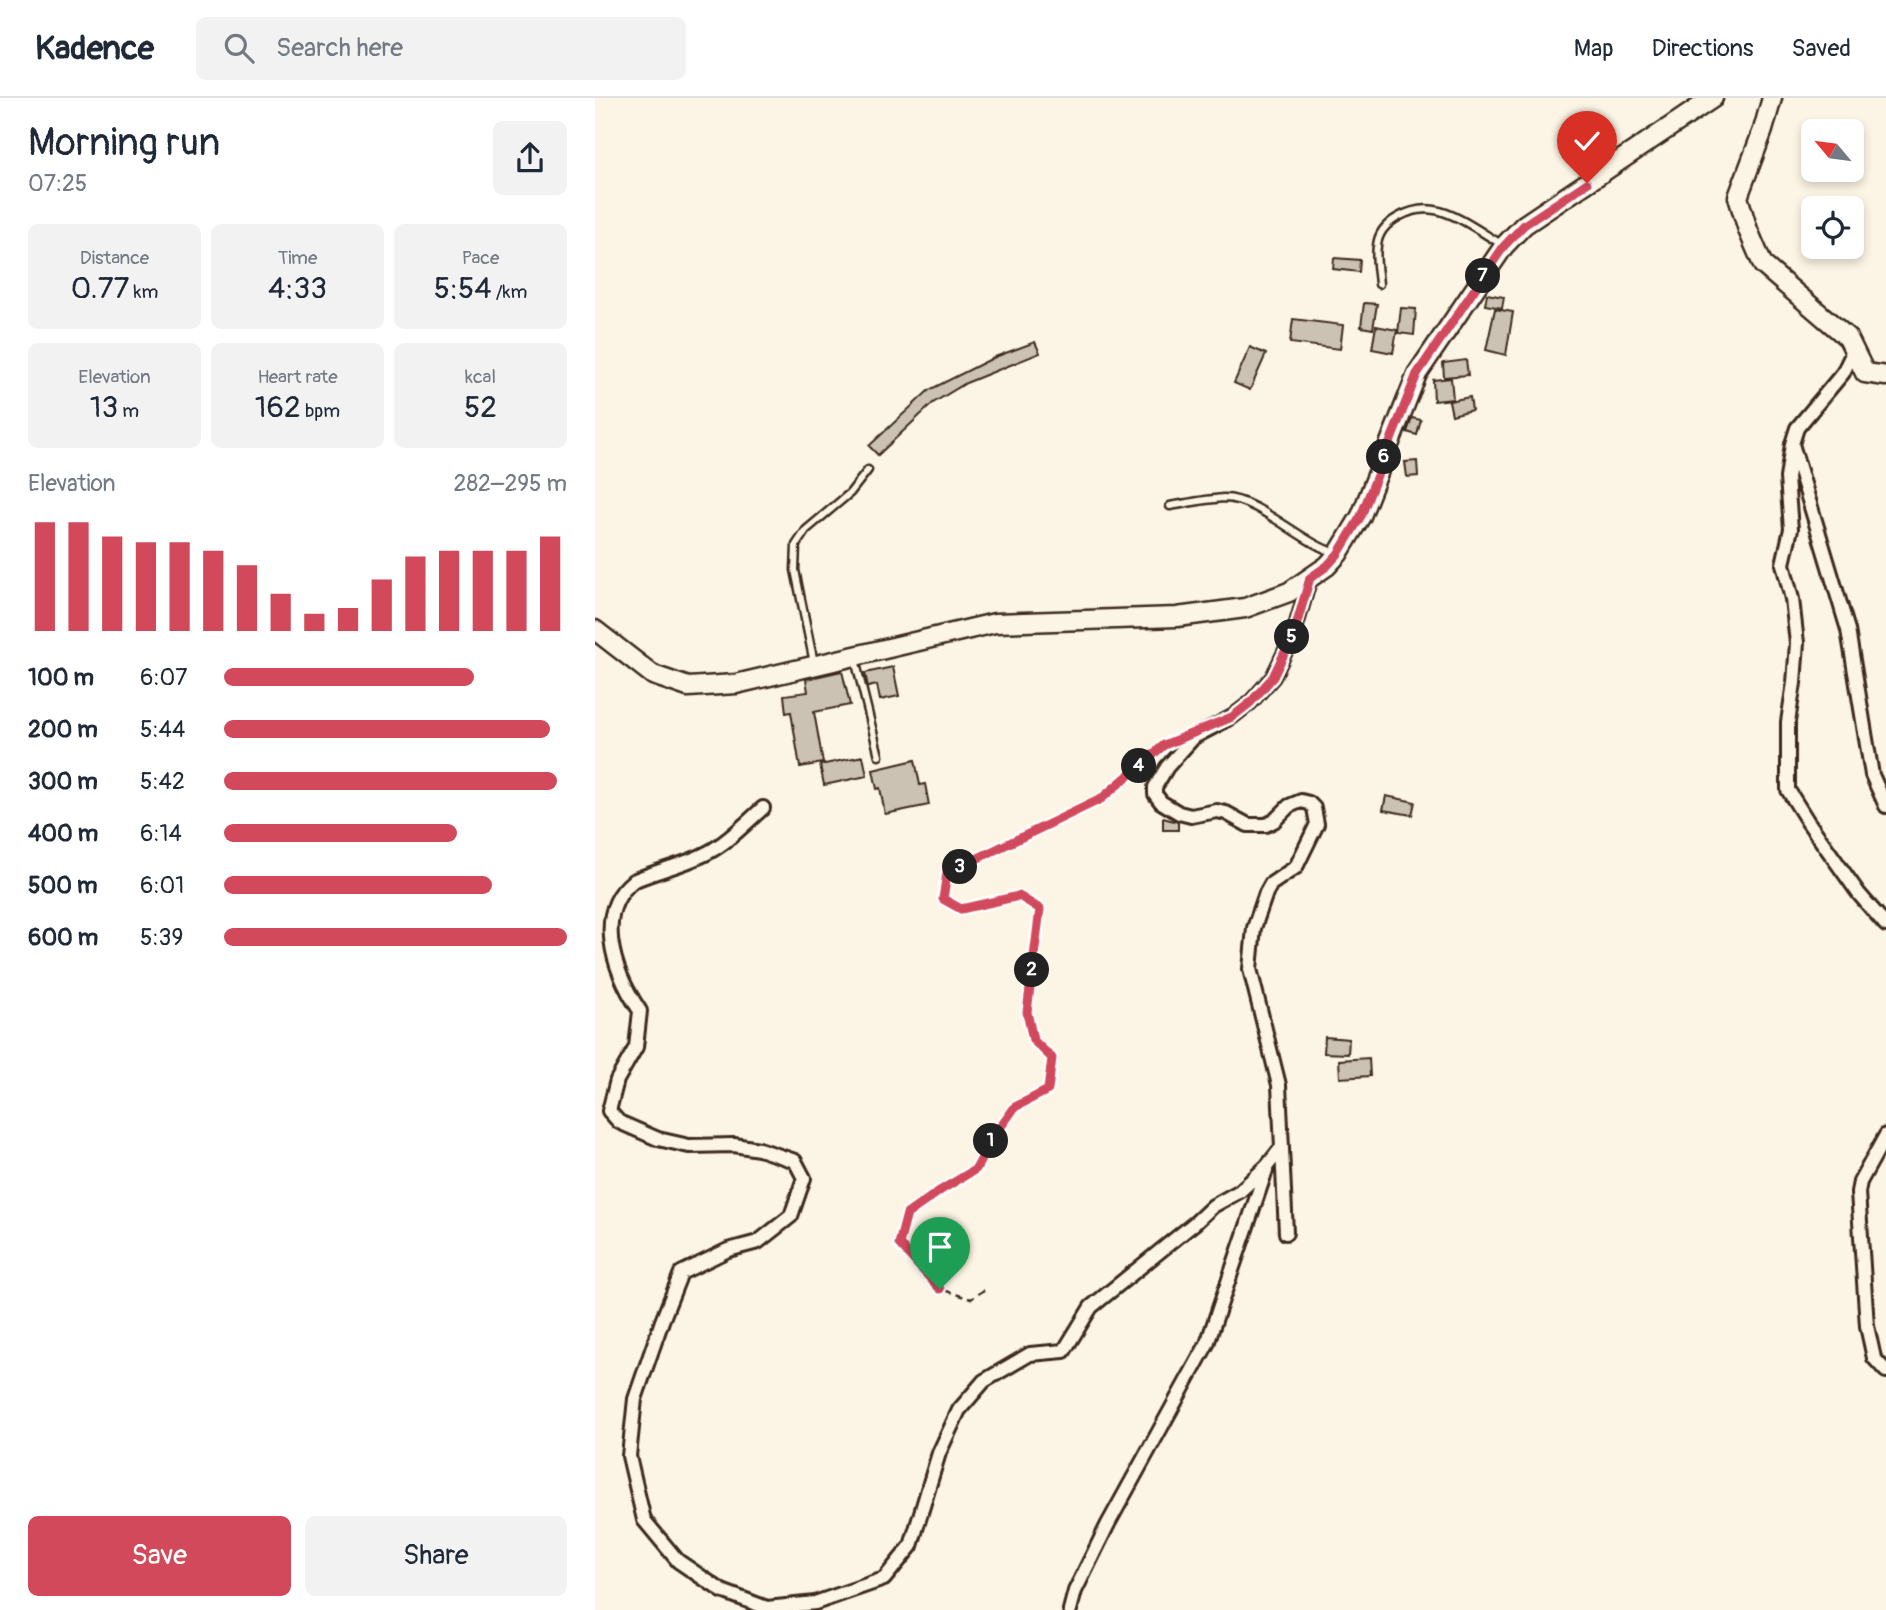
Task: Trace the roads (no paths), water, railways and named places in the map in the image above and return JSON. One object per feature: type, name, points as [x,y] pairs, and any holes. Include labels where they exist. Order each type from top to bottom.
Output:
[{"type":"main road","points":[[595,630],[653,676],[688,687],[736,684],[995,623],[1177,617],[1245,607],[1289,592],[1327,566],[1338,554],[1361,516],[1417,374],[1504,246],[1524,225],[1713,98]]},
{"type":"main road","points":[[1772,98],[1738,197],[1748,230],[1763,265],[1848,338],[1865,373],[1886,376]]},
{"type":"street","points":[[1853,352],[1843,373],[1797,428],[1787,478],[1791,530],[1783,564],[1792,599],[1797,643],[1788,722],[1789,790],[1859,894],[1886,925]]},
{"type":"street","points":[[1792,444],[1848,630],[1873,775],[1886,806]]},
{"type":"street","points":[[1286,1233],[1279,1086],[1250,969],[1254,928],[1266,893],[1271,884],[1296,867],[1317,824],[1314,808],[1301,801],[1289,806],[1266,825],[1248,825],[1217,811],[1191,816],[1179,813],[1161,803],[1155,794],[1155,787],[1167,767],[1193,737],[1232,717],[1250,703],[1273,677],[1294,633],[1310,578]]},
{"type":"street","points":[[601,904],[607,895],[632,881],[712,851],[763,808]]},
{"type":"street","points":[[600,949],[640,1011],[636,1047],[617,1080],[609,1111],[619,1122],[658,1139],[689,1146],[734,1145],[759,1149],[795,1161],[804,1178],[791,1216],[758,1242],[728,1250],[681,1273],[635,1399],[629,1456],[644,1520],[678,1561],[722,1591],[767,1608],[815,1603],[884,1579],[911,1546],[939,1453],[959,1410],[984,1381],[1030,1354],[1064,1351],[1091,1307],[1213,1206],[1240,1191],[1267,1166],[1282,1147]]},
{"type":"street","points":[[1886,1135],[1860,1182],[1858,1192],[1867,1326],[1874,1358],[1886,1371]]},
{"type":"street","points":[[1070,1610],[1075,1591],[1108,1524],[1207,1344],[1267,1166]]},
{"type":"lane","points":[[1379,284],[1377,246],[1381,232],[1394,218],[1435,209],[1504,246]]},
{"type":"lane","points":[[814,665],[795,570],[796,545],[806,530],[850,493],[868,470]]},
{"type":"lane","points":[[1170,506],[1227,498],[1248,504],[1318,548],[1338,554]]},
{"type":"lane","points":[[854,656],[879,756]]}]
